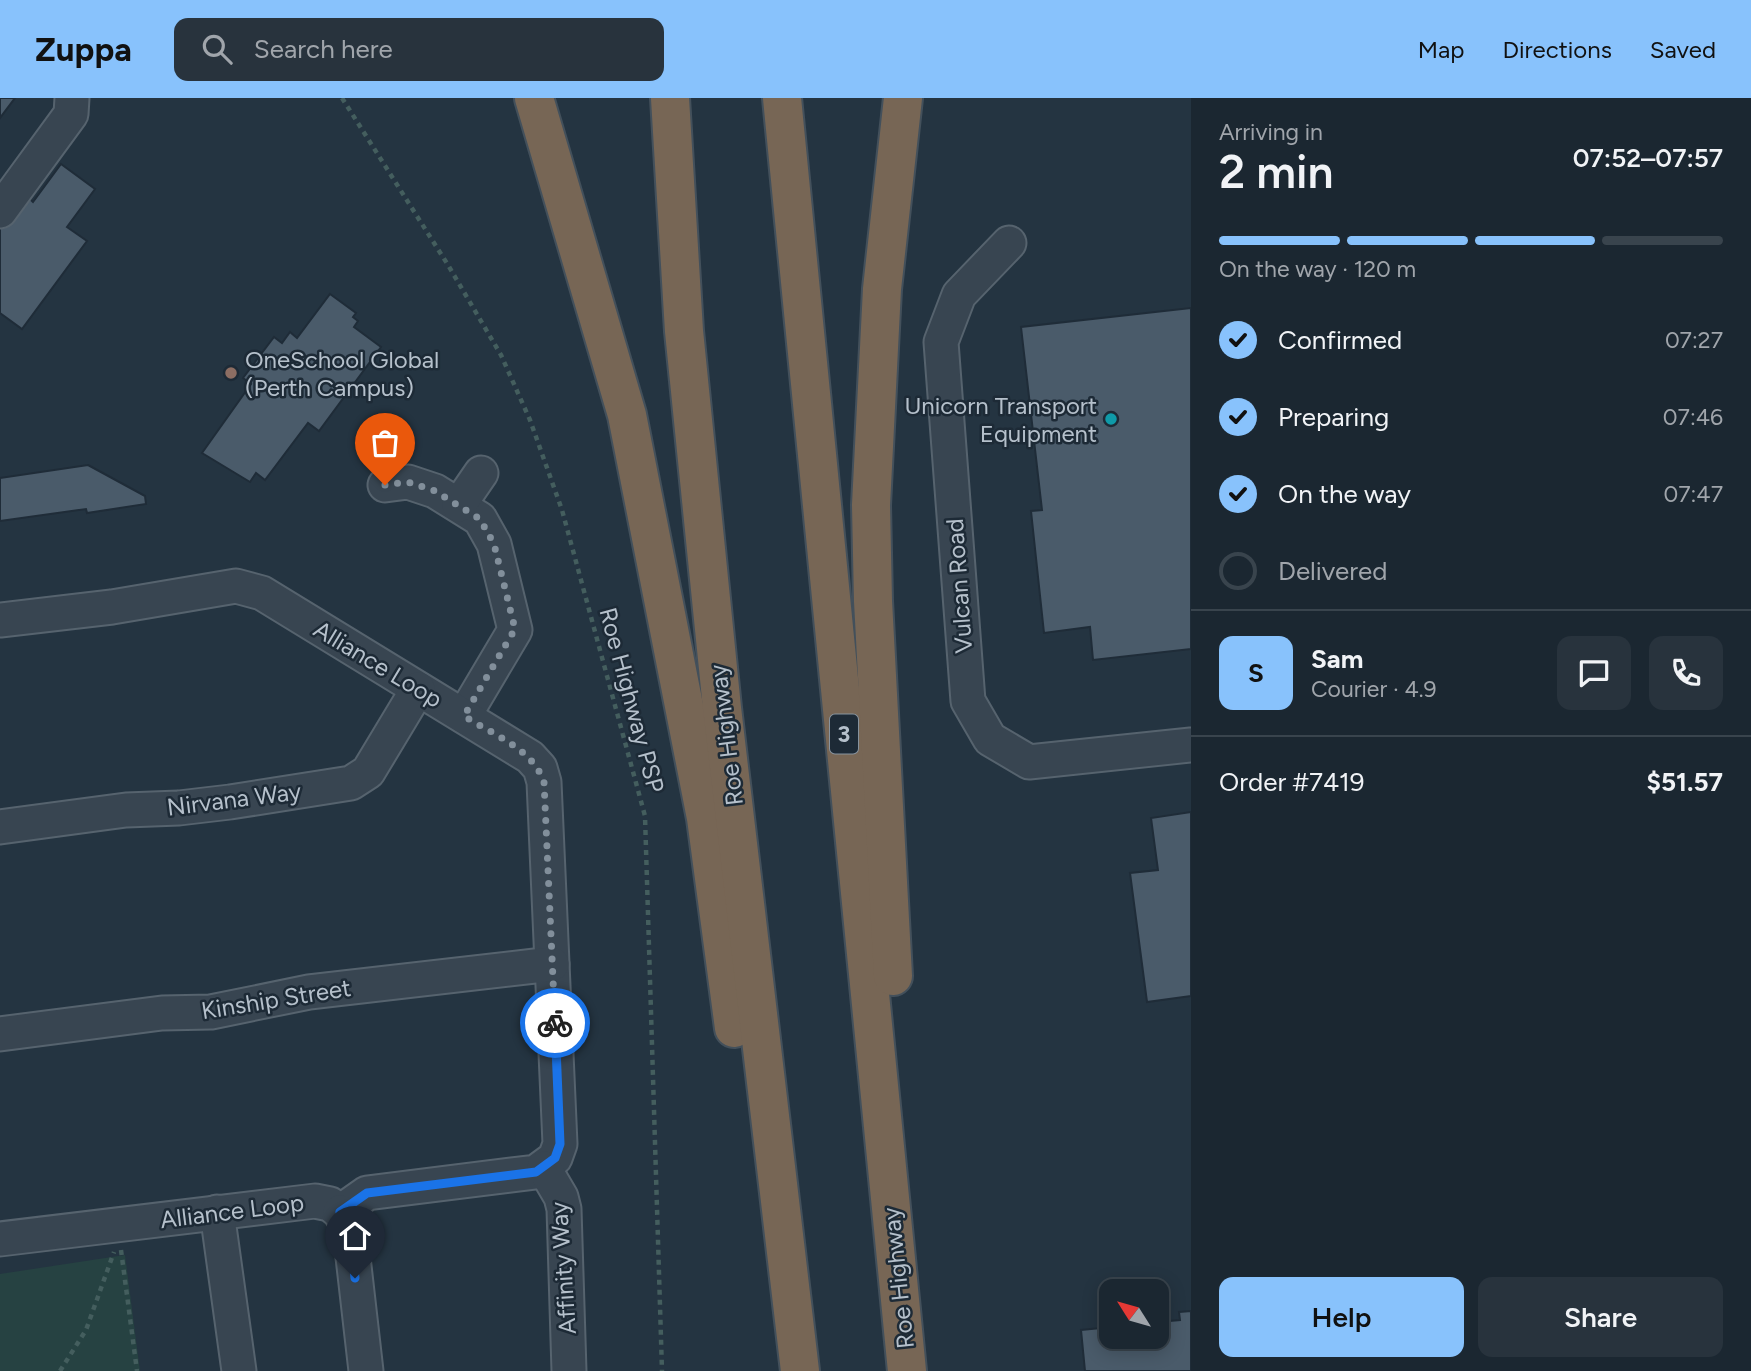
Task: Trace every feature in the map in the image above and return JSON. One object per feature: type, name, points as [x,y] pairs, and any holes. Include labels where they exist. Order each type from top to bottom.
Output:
[{"type":"highway","points":[[534,98],[627,415],[706,818],[739,1069],[791,1282]]},
{"type":"highway","name":"Roe Highway","points":[[670,98],[684,331],[720,694],[800,1371]]},
{"type":"highway","name":"Roe Highway","points":[[782,98],[909,1371]]},
{"type":"highway","points":[[903,98],[882,289],[871,505],[873,601],[884,779],[909,1371]]},
{"type":"street","points":[[0,211],[71,114],[72,98]]},
{"type":"street","name":"Vulcan Road","points":[[1009,243],[959,295],[941,342],[968,701],[990,739],[1028,762],[1191,745]]},
{"type":"street","points":[[459,505],[481,473]]},
{"type":"street","points":[[385,485],[408,482],[435,491],[480,519],[494,544],[515,629],[464,716]]},
{"type":"street","name":"Alliance Loop","points":[[0,620],[112,607],[236,586],[249,587],[530,758],[540,768],[544,782],[560,1144],[555,1158],[536,1172],[367,1193],[340,1212],[330,1204],[315,1201],[0,1239]]},
{"type":"street","name":"Nirvana Way","points":[[0,827],[126,810],[205,805],[351,783],[368,772],[418,689]]},
{"type":"street","name":"Kinship Street","points":[[0,1034],[162,1013],[211,1012],[309,992],[552,964]]},
{"type":"street","name":"Affinity Way","points":[[544,1168],[561,1197],[564,1209],[569,1371]]},
{"type":"street","points":[[217,1212],[239,1371]]},
{"type":"street","points":[[340,1212],[350,1231],[366,1371]]},
{"type":"path","name":"Roe Highway PSP","points":[[342,98],[495,344],[530,419],[562,510],[645,816],[662,1371]]},
{"type":"path","points":[[60,1371],[86,1330],[116,1247],[133,1245]]},
{"type":"path","points":[[120,1246],[137,1371]]},
{"type":"green space","points":[[125,1255],[140,1371],[0,1371],[0,1274]]},
{"type":"building","points":[[0,98],[15,98],[0,118]]},
{"type":"building","points":[[61,164],[95,189],[67,227],[87,241],[22,329],[0,313],[0,227],[19,201],[25,205],[30,199],[33,202]]},
{"type":"building","points":[[330,294],[356,313],[353,317],[358,321],[354,327],[381,347],[319,431],[308,423],[265,480],[256,473],[250,482],[202,453],[251,384],[243,378],[274,337],[282,343],[290,332],[297,338]]},
{"type":"building","name":"Unicorn Transport Equipment","points":[[1191,308],[1191,649],[1093,660],[1090,627],[1044,633],[1031,511],[1042,510],[1021,327]]},
{"type":"building","points":[[88,465],[145,496],[146,504],[87,513],[86,509],[0,521],[0,478]]},
{"type":"building","points":[[1191,812],[1191,996],[1147,1002],[1130,873],[1158,870],[1151,818]]},
{"type":"building","points":[[1191,1311],[1191,1371],[1085,1371],[1081,1330],[1099,1328],[1099,1349],[1169,1349],[1169,1321],[1180,1320],[1179,1312]]},
{"type":"way so far","points":[[385,485],[408,482],[435,491],[480,519],[494,544],[515,629],[464,716],[530,758],[540,768],[544,782],[555,1023]]},
{"type":"place","name":"OneSchool Global (Perth Campus)","points":[[231,373]]},
{"type":"place","name":"Unicorn Transport Equipment","points":[[1111,419]]},
{"type":"route","points":[[355,1278],[350,1231],[340,1212],[360,1196],[536,1172],[555,1158],[560,1144],[555,1023]]}]
